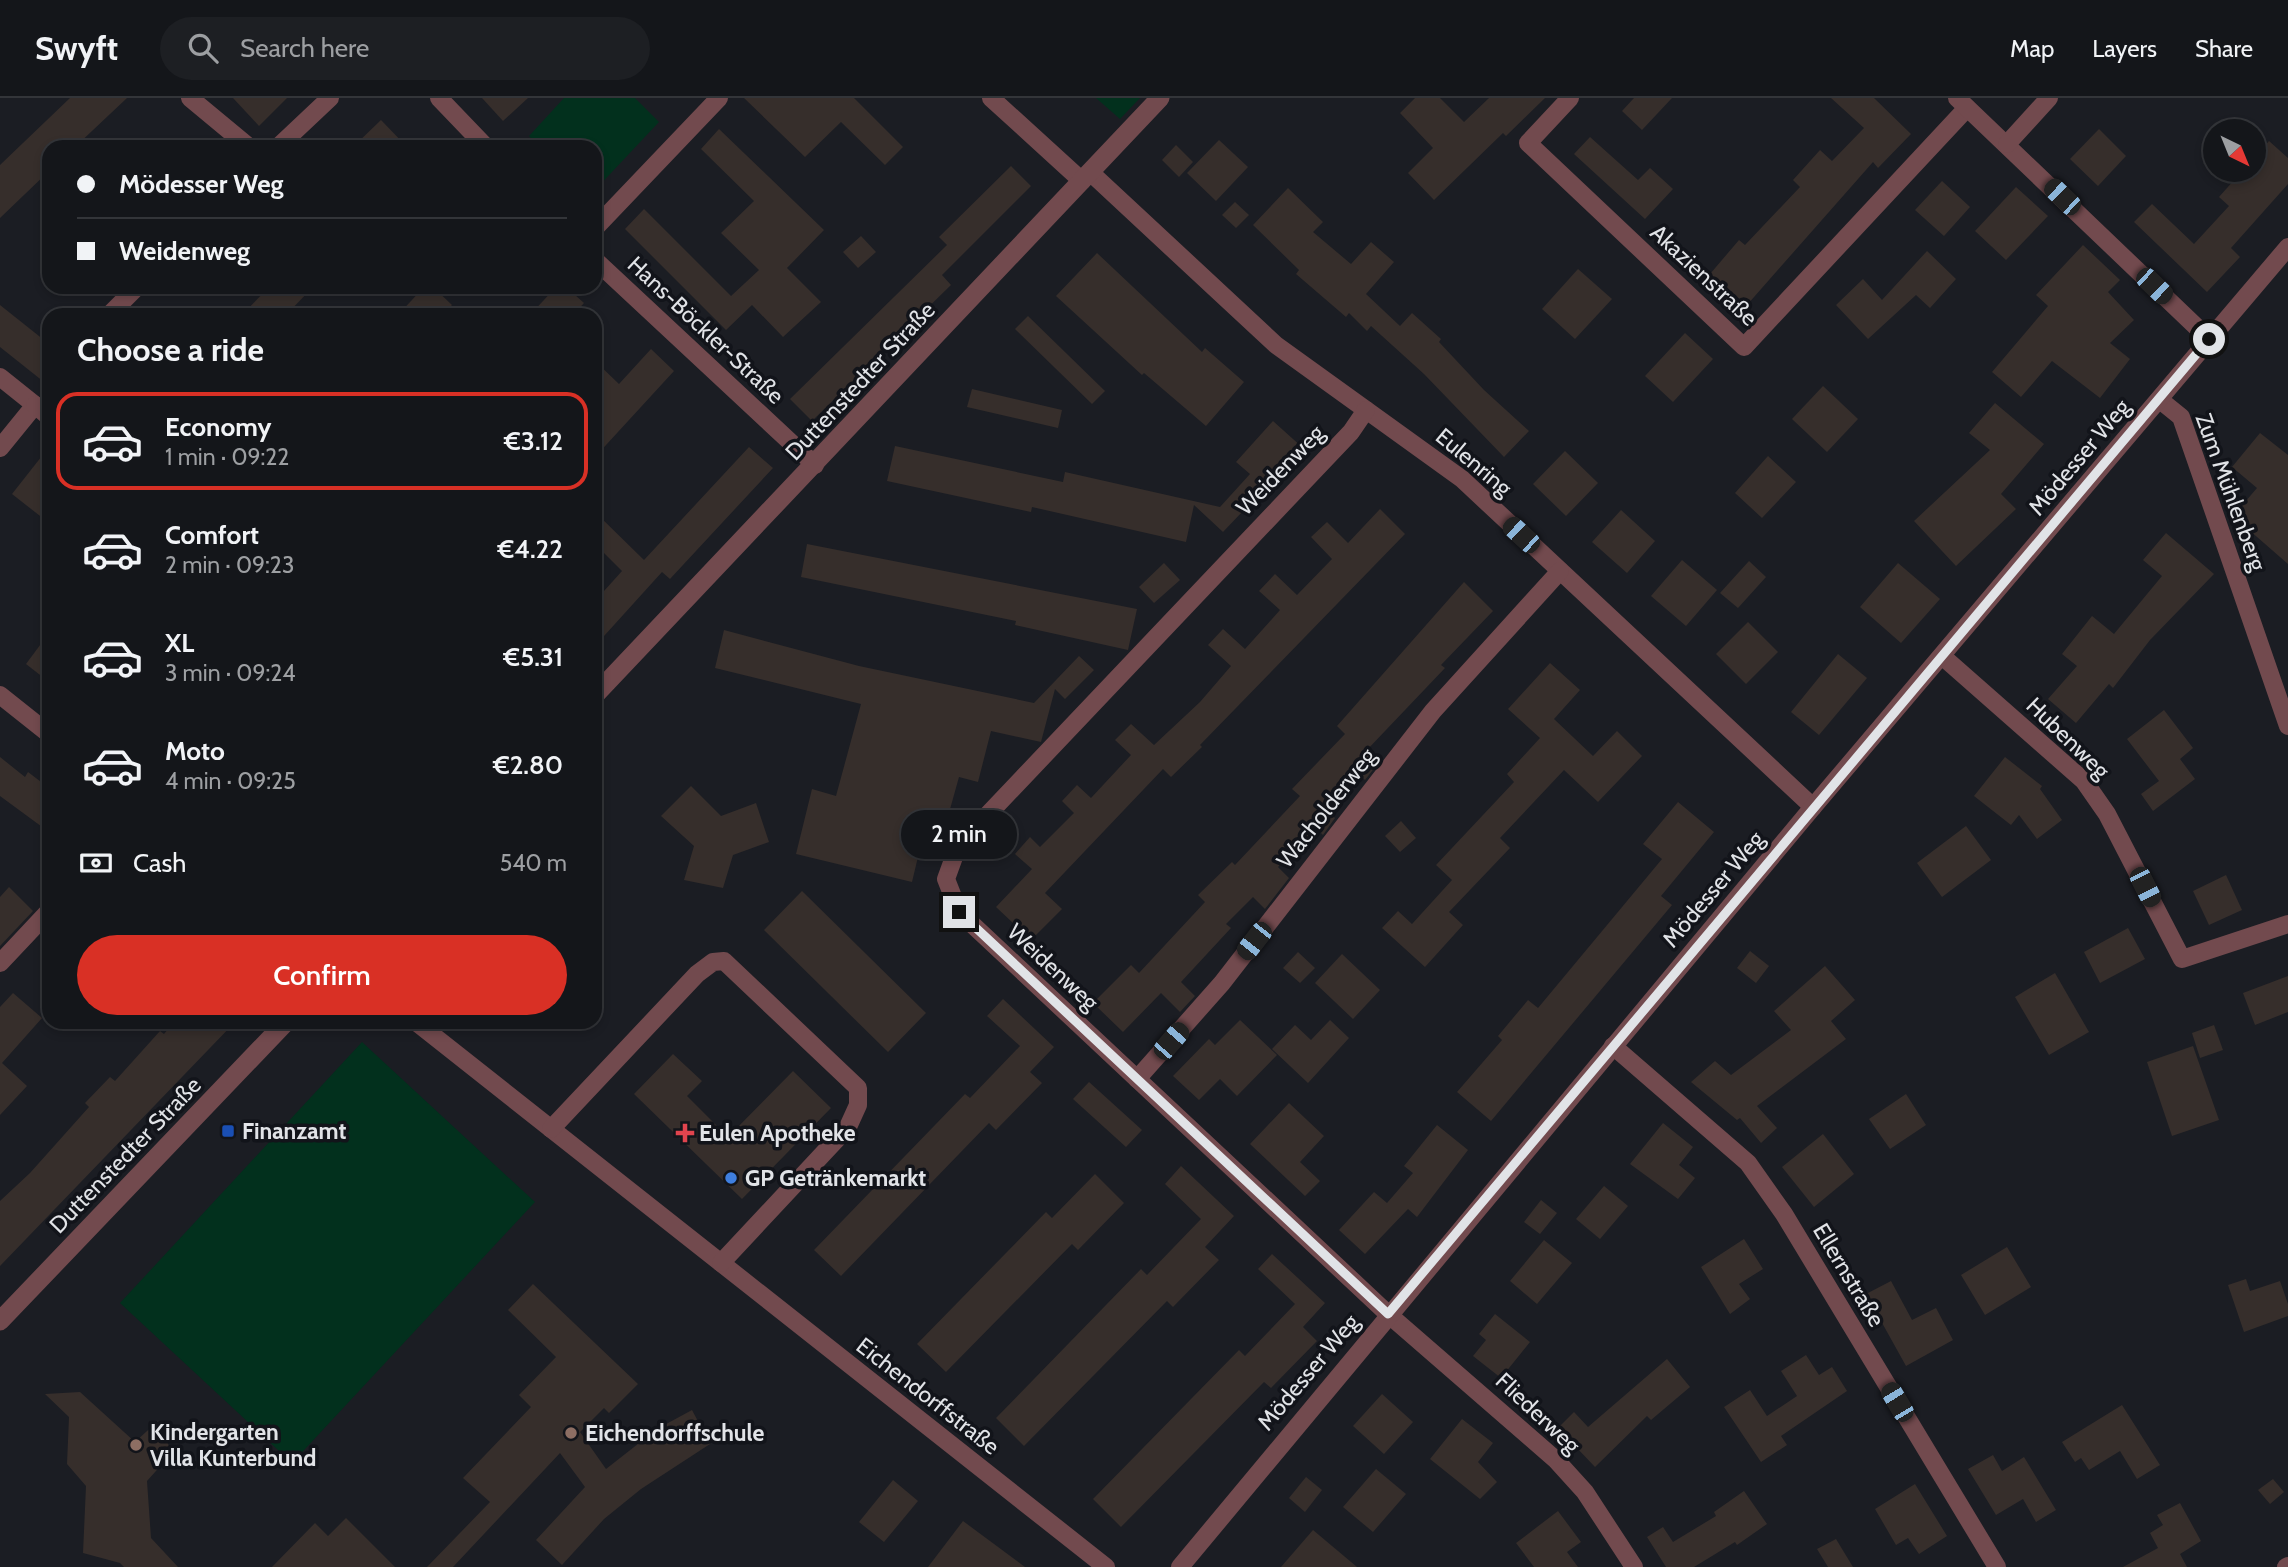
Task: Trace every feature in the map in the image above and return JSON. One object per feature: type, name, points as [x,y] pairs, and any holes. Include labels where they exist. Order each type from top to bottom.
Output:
[{"type":"street","points":[[190,98],[241,140]]},
{"type":"street","points":[[285,140],[330,98]]},
{"type":"street","points":[[439,98],[479,140]]},
{"type":"street","points":[[602,221],[719,98]]},
{"type":"street","name":"Eulenring","points":[[991,98],[1086,176],[1276,345],[1462,480],[1813,807]]},
{"type":"street","name":"Duttenstedter Straße","points":[[602,688],[1160,98]]},
{"type":"street","name":"Akazienstraße","points":[[1570,98],[1528,143],[1744,347],[1962,103]]},
{"type":"street","points":[[2007,144],[2049,98]]},
{"type":"street","points":[[1962,103],[2209,339]]},
{"type":"street","name":"Mödesser Weg","points":[[1180,1567],[1813,807],[2288,247]]},
{"type":"street","name":"Hans-Böckler-Straße","points":[[602,267],[815,465]]},
{"type":"street","points":[[116,308],[130,294]]},
{"type":"street","points":[[0,377],[42,411]]},
{"type":"street","name":"Zum Mühlenberg","points":[[2160,400],[2181,417],[2288,726]]},
{"type":"street","points":[[0,448],[35,405]]},
{"type":"street","name":"Weidenweg","points":[[1366,410],[1351,432],[958,846],[946,879],[959,912],[1388,1314]]},
{"type":"street","name":"Wacholderweg","points":[[1137,1079],[1222,983],[1433,710],[1560,571]]},
{"type":"street","name":"Hubenweg","points":[[1942,656],[2084,781],[2107,814],[2182,959],[2288,924]]},
{"type":"street","points":[[0,695],[42,728]]},
{"type":"street","points":[[0,964],[42,919]]},
{"type":"street","points":[[551,1129],[697,974],[713,962],[724,961],[858,1088],[858,1105],[848,1127],[721,1263]]},
{"type":"street","name":"Duttenstedter Straße","points":[[0,1321],[279,1029]]},
{"type":"street","name":"Eichendorffstraße","points":[[424,1029],[1106,1567]]},
{"type":"street","name":"Ellernstraße","points":[[1614,1046],[1748,1163],[1784,1214],[1997,1567]]},
{"type":"street","name":"Fliederweg","points":[[1388,1314],[1556,1461],[1585,1492],[1634,1567]]},
{"type":"green space","points":[[564,98],[635,98],[659,122],[602,183],[602,140],[533,140],[529,136]]},
{"type":"green space","points":[[1096,98],[1140,98],[1120,119]]},
{"type":"green space","points":[[362,1042],[535,1202],[292,1463],[120,1303]]},
{"type":"building","points":[[70,98],[127,98],[82,140],[42,140],[42,178],[0,218],[0,165]]},
{"type":"building","points":[[233,98],[287,98],[259,126]]},
{"type":"building","points":[[482,98],[528,98],[503,121]]},
{"type":"building","points":[[744,98],[854,98],[903,147],[885,165],[841,122],[805,157]]},
{"type":"building","points":[[1415,98],[1440,98],[1464,122],[1489,98],[1545,98],[1506,136],[1503,133],[1434,200],[1408,173],[1433,148],[1400,113]]},
{"type":"building","points":[[1634,98],[1672,98],[1642,130],[1622,111]]},
{"type":"building","points":[[1831,98],[1874,98],[1911,134],[1878,168],[1873,162],[1747,305],[1710,274],[1739,240],[1745,245],[1800,187],[1793,180],[1820,150],[1832,161],[1864,128]]},
{"type":"building","points":[[381,120],[400,140],[360,140]]},
{"type":"building","points":[[719,129],[824,230],[787,268],[821,302],[783,337],[752,305],[726,330],[625,229],[644,209],[731,296],[759,270],[721,233],[754,201],[701,149]]},
{"type":"building","points":[[2099,129],[2126,156],[2098,186],[2070,159]]},
{"type":"building","points":[[1590,137],[1638,180],[1650,168],[1673,189],[1645,219],[1574,154]]},
{"type":"building","points":[[1219,140],[1248,167],[1216,201],[1187,173]]},
{"type":"building","points":[[2269,141],[2288,158],[2288,184],[2231,248],[2240,257],[2207,292],[2134,222],[2152,204],[2194,244],[2229,206],[2219,197],[2232,182],[2266,182],[2266,144]]},
{"type":"building","points":[[1176,145],[1193,162],[1179,177],[1162,160]]},
{"type":"building","points":[[1011,166],[1031,186],[942,275],[951,285],[812,421],[790,399],[947,245],[939,237]]},
{"type":"building","points":[[1942,181],[1970,207],[1944,236],[1915,210]]},
{"type":"building","points":[[2016,187],[2048,216],[2006,260],[1975,231]]},
{"type":"building","points":[[1288,188],[1323,222],[1313,232],[1351,264],[1371,242],[1394,262],[1366,294],[1400,326],[1412,313],[1441,339],[1439,342],[1484,390],[1529,431],[1504,457],[1424,374],[1371,326],[1367,331],[1349,313],[1346,317],[1296,274],[1299,270],[1253,225]]},
{"type":"building","points":[[1235,202],[1249,215],[1236,228],[1222,215]]},
{"type":"building","points":[[861,236],[876,252],[858,268],[843,252]]},
{"type":"building","points":[[2083,245],[2120,280],[2108,292],[2134,320],[2110,343],[2130,359],[2100,398],[2052,361],[2021,397],[1992,372],[2048,306],[2036,295]]},
{"type":"building","points":[[1927,251],[1956,279],[1930,308],[1916,295],[1868,339],[1836,305],[1863,279],[1882,300]]},
{"type":"building","points":[[1097,253],[1202,352],[1205,348],[1244,382],[1206,426],[1144,373],[1142,375],[1056,296]]},
{"type":"building","points":[[1578,269],[1612,299],[1575,339],[1542,309]]},
{"type":"building","points":[[262,294],[306,294],[293,308],[249,308]]},
{"type":"building","points":[[418,294],[440,294],[452,305],[449,308],[404,308]]},
{"type":"building","points":[[550,294],[574,294],[584,303],[579,308],[536,308]]},
{"type":"building","points":[[0,305],[42,338],[42,380],[0,347]]},
{"type":"building","points":[[1028,316],[1105,391],[1092,404],[1015,329]]},
{"type":"building","points":[[1685,333],[1713,359],[1673,402],[1645,376]]},
{"type":"building","points":[[651,349],[674,371],[602,449],[602,368],[619,384]]},
{"type":"building","points":[[1823,386],[1858,419],[1827,452],[1792,419]]},
{"type":"building","points":[[972,389],[1062,410],[1058,428],[967,407]]},
{"type":"building","points":[[1995,403],[2044,444],[2001,494],[2016,509],[1956,566],[1914,521],[1990,450],[1969,433]]},
{"type":"building","points":[[1273,421],[1303,448],[1223,532],[1194,505],[1186,542],[1032,507],[1031,512],[887,481],[895,446],[1063,482],[1065,472],[1220,507],[1250,474],[1236,462]]},
{"type":"building","points":[[2260,433],[2288,455],[2288,564],[2233,516],[2257,488],[2232,467]]},
{"type":"building","points":[[749,447],[773,468],[670,579],[662,572],[602,638],[602,593],[622,571],[602,551],[602,519],[644,560]]},
{"type":"building","points":[[1565,451],[1598,483],[1566,516],[1533,484]]},
{"type":"building","points":[[42,456],[42,518],[12,494]]},
{"type":"building","points":[[1768,456],[1796,482],[1762,518],[1735,493]]},
{"type":"building","points":[[1380,509],[1405,534],[1200,745],[1202,747],[1171,777],[1163,769],[1045,893],[1062,909],[1031,940],[996,907],[1032,869],[1015,854],[1030,837],[1040,847],[1074,813],[1062,801],[1077,785],[1091,798],[1131,755],[1115,740],[1131,724],[1154,745],[1200,702],[1231,666],[1208,645],[1223,629],[1245,649],[1280,610],[1259,591],[1275,574],[1297,595],[1332,559],[1311,537],[1327,522],[1348,543]]},
{"type":"building","points":[[1621,510],[1655,541],[1627,573],[1592,542]]},
{"type":"building","points":[[2166,533],[2214,574],[2150,640],[2113,688],[2109,684],[2076,723],[2048,699],[2077,666],[2062,654],[2092,616],[2114,634],[2162,576],[2143,560]]},
{"type":"building","points":[[807,544],[1137,609],[1128,650],[1015,625],[1016,621],[801,577]]},
{"type":"building","points":[[1682,560],[1717,590],[1686,626],[1651,596]]},
{"type":"building","points":[[1749,561],[1766,577],[1738,608],[1720,593]]},
{"type":"building","points":[[1164,563],[1180,580],[1154,603],[1139,587]]},
{"type":"building","points":[[1898,563],[1940,599],[1901,643],[1860,607]]},
{"type":"building","points":[[1464,582],[1493,611],[1441,665],[1445,668],[1366,751],[1379,762],[1365,780],[1357,772],[1323,807],[1335,818],[1323,835],[1316,828],[1278,867],[1289,878],[1265,909],[1253,897],[1226,924],[1231,928],[1181,982],[1195,996],[1180,1012],[1161,993],[1123,1032],[1093,1003],[1131,965],[1139,973],[1205,902],[1198,895],[1232,862],[1235,865],[1300,796],[1292,789],[1345,734],[1337,726]]},
{"type":"building","points":[[1748,622],[1778,652],[1746,684],[1716,654]]},
{"type":"building","points":[[724,630],[859,666],[1034,703],[1079,656],[1094,670],[1065,699],[1055,689],[1041,742],[991,731],[978,782],[959,777],[947,820],[928,815],[912,882],[796,854],[812,789],[836,796],[861,704],[715,668]]},
{"type":"building","points":[[42,642],[42,677],[26,664]]},
{"type":"building","points":[[1838,654],[1867,678],[1819,735],[1791,712]]},
{"type":"building","points":[[1550,663],[1580,690],[1554,719],[1593,756],[1617,731],[1642,756],[1598,802],[1564,770],[1500,838],[1510,848],[1449,912],[1463,925],[1425,967],[1382,928],[1398,911],[1412,924],[1452,880],[1436,865],[1514,782],[1507,774],[1540,738],[1508,709]]},
{"type":"building","points":[[2164,710],[2193,748],[2180,759],[2195,779],[2153,811],[2141,794],[2159,781],[2127,739]]},
{"type":"building","points":[[0,757],[25,777],[28,772],[42,783],[42,827],[0,796]]},
{"type":"building","points":[[2005,757],[2042,786],[2040,789],[2062,820],[2037,839],[2019,815],[2011,825],[1974,796]]},
{"type":"building","points":[[691,786],[721,816],[756,803],[769,842],[733,855],[723,888],[684,880],[694,846],[661,816]]},
{"type":"building","points":[[1678,802],[1714,832],[1661,896],[1672,905],[1491,1121],[1457,1092],[1502,1040],[1498,1036],[1528,1000],[1538,1008],[1662,859],[1643,844]]},
{"type":"building","points":[[1401,821],[1416,838],[1400,852],[1385,836]]},
{"type":"building","points":[[1966,826],[1991,860],[1942,897],[1917,863]]},
{"type":"building","points":[[2226,875],[2242,910],[2209,925],[2193,891]]},
{"type":"building","points":[[9,887],[33,911],[0,946],[0,897]]},
{"type":"building","points":[[802,891],[926,1013],[888,1052],[764,930]]},
{"type":"building","points":[[2128,928],[2145,959],[2100,983],[2084,952]]},
{"type":"building","points":[[1750,951],[1769,966],[1756,983],[1737,968]]},
{"type":"building","points":[[1298,952],[1315,968],[1300,983],[1283,968]]},
{"type":"building","points":[[1342,954],[1380,990],[1353,1019],[1315,983]]},
{"type":"building","points":[[1825,966],[1855,1000],[1831,1021],[1846,1039],[1757,1106],[1777,1128],[1761,1143],[1740,1118],[1737,1120],[1691,1082],[1715,1061],[1731,1075],[1791,1030],[1774,1011]]},
{"type":"building","points":[[2055,973],[2089,1032],[2049,1055],[2015,997]]},
{"type":"building","points":[[2288,976],[2288,1012],[2255,1025],[2243,993]]},
{"type":"building","points":[[13,993],[42,1018],[2,1063],[27,1086],[0,1115],[0,1007]]},
{"type":"building","points":[[1003,999],[1054,1047],[1030,1072],[1042,1083],[996,1130],[989,1123],[841,1276],[814,1250],[965,1094],[970,1098],[1020,1046],[987,1016]]},
{"type":"building","points":[[1240,1020],[1277,1055],[1237,1096],[1220,1079],[1199,1100],[1173,1076],[1209,1039],[1215,1045]]},
{"type":"building","points":[[1330,1020],[1349,1038],[1308,1083],[1272,1049],[1295,1025],[1311,1040]]},
{"type":"building","points":[[2214,1025],[2223,1050],[2200,1058],[2192,1033]]},
{"type":"building","points":[[168,1029],[228,1029],[0,1266],[0,1201],[30,1173],[89,1107],[85,1103],[110,1077],[115,1081],[160,1031],[164,1034]]},
{"type":"building","points":[[2193,1046],[2219,1120],[2172,1136],[2147,1062]]},
{"type":"building","points":[[673,1054],[702,1081],[687,1096],[728,1137],[793,1071],[831,1108],[742,1199],[634,1094]]},
{"type":"building","points":[[1089,1082],[1142,1130],[1126,1147],[1073,1099]]},
{"type":"building","points":[[1906,1094],[1926,1125],[1890,1149],[1869,1119]]},
{"type":"building","points":[[1289,1103],[1324,1136],[1300,1162],[1320,1181],[1305,1196],[1250,1144]]},
{"type":"building","points":[[1663,1123],[1693,1147],[1679,1165],[1695,1178],[1678,1199],[1630,1164]]},
{"type":"building","points":[[1437,1125],[1468,1150],[1417,1217],[1408,1209],[1365,1254],[1339,1230],[1374,1192],[1387,1203],[1413,1173],[1404,1166]]},
{"type":"building","points":[[1823,1134],[1854,1174],[1814,1207],[1782,1167]]},
{"type":"building","points":[[1181,1166],[1234,1216],[1205,1247],[1219,1260],[1173,1307],[1167,1301],[1024,1446],[996,1418],[1141,1269],[1147,1275],[1201,1219],[1165,1184]]},
{"type":"building","points":[[1095,1174],[1124,1203],[1078,1250],[1072,1244],[946,1372],[917,1344],[1046,1212],[1052,1218]]},
{"type":"building","points":[[1604,1186],[1628,1206],[1600,1239],[1576,1219]]},
{"type":"building","points":[[1541,1200],[1557,1213],[1540,1234],[1524,1222]]},
{"type":"building","points":[[1744,1239],[1763,1269],[1739,1284],[1750,1299],[1730,1314],[1701,1267]]},
{"type":"building","points":[[1544,1240],[1572,1263],[1537,1304],[1510,1281]]},
{"type":"building","points":[[2007,1247],[2031,1287],[1985,1315],[1961,1275]]},
{"type":"building","points":[[1272,1254],[1325,1303],[1303,1327],[1317,1341],[1271,1388],[1264,1382],[1121,1527],[1093,1499],[1239,1350],[1245,1356],[1295,1304],[1258,1269]]},
{"type":"building","points":[[2246,1279],[2250,1291],[2280,1281],[2288,1304],[2288,1316],[2244,1332],[2228,1285]]},
{"type":"building","points":[[1891,1281],[1912,1320],[1936,1308],[1953,1340],[1906,1366],[1866,1294]]},
{"type":"building","points":[[533,1284],[638,1384],[609,1413],[604,1408],[580,1432],[606,1469],[657,1429],[692,1410],[710,1444],[641,1489],[604,1519],[562,1565],[536,1540],[585,1487],[560,1453],[453,1567],[427,1567],[490,1502],[463,1478],[531,1407],[519,1395],[556,1357],[508,1310]]},
{"type":"building","points":[[1495,1314],[1530,1342],[1501,1378],[1473,1356],[1486,1340],[1479,1334]]},
{"type":"building","points":[[1806,1355],[1819,1375],[1832,1367],[1847,1391],[1781,1436],[1787,1445],[1761,1462],[1724,1407],[1750,1390],[1767,1416],[1797,1396],[1781,1371]]},
{"type":"building","points":[[1667,1359],[1690,1387],[1651,1420],[1647,1416],[1595,1467],[1558,1428],[1574,1412],[1588,1427]]},
{"type":"building","points":[[80,1392],[135,1442],[158,1421],[172,1453],[147,1481],[151,1538],[178,1567],[124,1567],[120,1563],[83,1553],[86,1486],[67,1464],[69,1417],[45,1394]]},
{"type":"building","points":[[1382,1394],[1413,1422],[1384,1454],[1353,1426]]},
{"type":"building","points":[[2122,1405],[2160,1465],[2137,1479],[2120,1451],[2089,1470],[2081,1458],[2075,1462],[2062,1442]]},
{"type":"building","points":[[1462,1419],[1493,1443],[1478,1462],[1497,1482],[1480,1499],[1430,1459]]},
{"type":"building","points":[[1993,1455],[2002,1471],[2024,1457],[2056,1510],[2036,1522],[2023,1499],[1996,1515],[1968,1469]]},
{"type":"building","points":[[1376,1469],[1406,1494],[1373,1532],[1343,1507]]},
{"type":"building","points":[[1306,1477],[1322,1490],[1305,1512],[1289,1498]]},
{"type":"building","points":[[2273,1479],[2284,1492],[2270,1504],[2258,1490]]},
{"type":"building","points":[[893,1480],[918,1501],[884,1542],[859,1522]]},
{"type":"building","points":[[1915,1484],[1947,1536],[1919,1554],[1908,1538],[1896,1545],[1875,1509]]},
{"type":"building","points":[[1744,1491],[1767,1524],[1737,1545],[1735,1542],[1694,1567],[1666,1567],[1647,1537],[1663,1527],[1673,1542],[1716,1516],[1714,1512]]},
{"type":"building","points":[[2180,1503],[2201,1541],[2180,1554],[2187,1567],[2123,1567],[2158,1548],[2150,1533],[2163,1525],[2157,1515]]},
{"type":"building","points":[[1558,1511],[1581,1542],[1567,1552],[1578,1567],[1534,1567],[1516,1543]]},
{"type":"building","points":[[346,1518],[395,1567],[272,1567],[315,1523],[328,1536]]},
{"type":"building","points":[[963,1521],[1025,1567],[928,1567]]},
{"type":"building","points":[[1313,1530],[1357,1567],[1281,1567]]},
{"type":"building","points":[[1836,1539],[1853,1567],[1828,1567],[1817,1549]]},
{"type":"place","name":"Finanzamt","points":[[228,1131]]},
{"type":"place","name":"Eulen Apotheke","points":[[685,1133]]},
{"type":"place","name":"GP Getränkemarkt","points":[[731,1178]]},
{"type":"place","name":"Eichendorffschule","points":[[571,1433]]},
{"type":"place","name":"Kindergarten Villa Kunterbund","points":[[136,1445]]},
{"type":"route","points":[[959,912],[1388,1314],[2209,339]]}]
